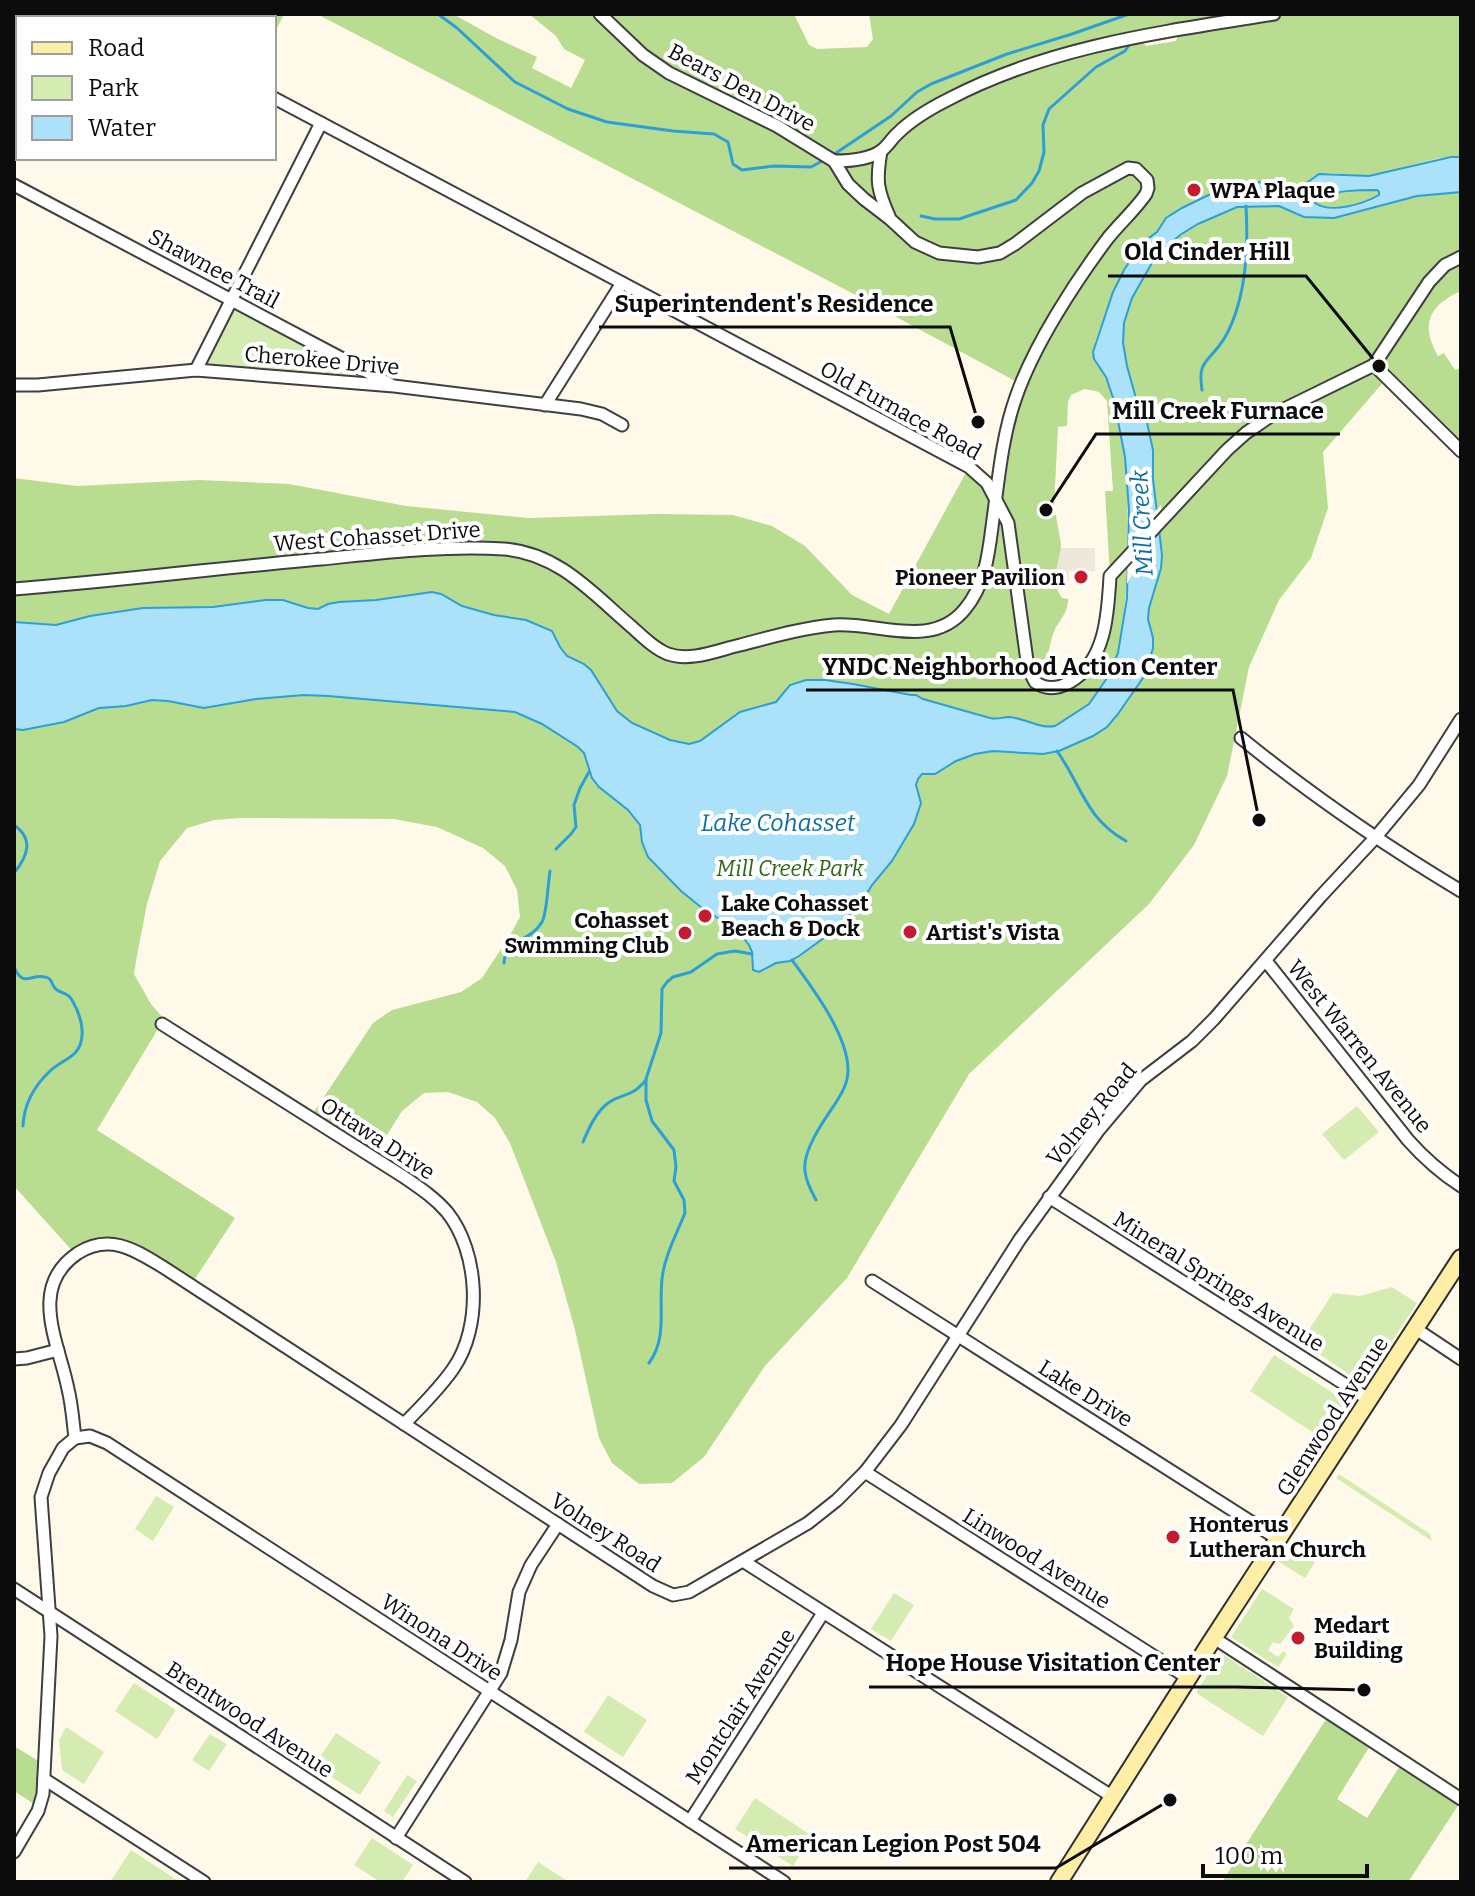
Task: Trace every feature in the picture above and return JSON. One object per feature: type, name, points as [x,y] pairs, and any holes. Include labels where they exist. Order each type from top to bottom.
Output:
[{"type":"main road","name":"Glenwood Avenue","points":[[1059,1882],[1461,1258]]},
{"type":"street","name":"Bears Den Drive","points":[[600,14],[643,55],[669,73],[790,134],[833,160]]},
{"type":"street","points":[[833,160],[851,161],[881,151],[900,131],[946,100],[986,80],[1036,62],[1147,34],[1274,14]]},
{"type":"street","name":"Old Furnace Road","points":[[276,99],[969,467],[987,483],[1006,516],[1012,539],[1028,668],[1032,679],[1040,686],[1065,685],[1085,670],[1100,643],[1108,615],[1110,576],[1227,450],[1258,423],[1374,365]]},
{"type":"street","points":[[196,370],[321,123]]},
{"type":"street","points":[[881,151],[878,189],[890,219]]},
{"type":"street","points":[[833,160],[848,184],[890,219]]},
{"type":"street","name":"West Cohasset Drive","points":[[14,589],[379,553],[506,549],[538,556],[561,568],[655,647],[674,656],[702,654],[798,630],[832,625],[853,624],[911,632],[942,627],[955,620],[966,608],[986,571],[1009,422],[1026,374],[1082,274],[1114,230],[1146,194],[1147,180],[1136,169],[1119,172],[1082,193],[1015,244],[986,257],[939,253],[915,242],[890,219]]},
{"type":"street","name":"Shawnee Trail","points":[[14,185],[394,386]]},
{"type":"street","points":[[1461,257],[1445,265],[1429,282],[1374,365],[1461,451]]},
{"type":"street","points":[[545,405],[622,283]]},
{"type":"street","name":"Cherokee Drive","points":[[14,385],[196,370],[394,386],[592,411],[622,425]]},
{"type":"street","name":"Volney Road","points":[[75,1438],[68,1389],[50,1313],[50,1291],[59,1270],[87,1248],[114,1244],[126,1246],[163,1267],[653,1586],[673,1595],[689,1592],[808,1523],[865,1472],[901,1425],[1049,1197],[1090,1141],[1145,1077],[1192,1041],[1375,838],[1419,785],[1461,719]]},
{"type":"street","points":[[1241,738],[1301,786],[1375,838],[1461,891]]},
{"type":"street","name":"West Warren Avenue","points":[[1266,961],[1408,1140],[1443,1175],[1461,1186]]},
{"type":"street","name":"Ottawa Drive","points":[[162,1024],[404,1177],[433,1198],[455,1224],[470,1261],[473,1284],[471,1321],[454,1367],[404,1424]]},
{"type":"street","name":"Mineral Springs Avenue","points":[[1049,1197],[1368,1399]]},
{"type":"street","name":"Lake Drive","points":[[872,1281],[1278,1539]]},
{"type":"street","points":[[1416,1329],[1461,1359]]},
{"type":"street","points":[[14,1359],[58,1350]]},
{"type":"street","name":"Winona Drive","points":[[75,1438],[90,1436],[107,1443],[784,1882]]},
{"type":"street","points":[[14,1852],[38,1811],[43,1794],[51,1636],[41,1497],[49,1473],[63,1448],[75,1438]]},
{"type":"street","name":"Linwood Avenue","points":[[865,1472],[1188,1678]]},
{"type":"street","points":[[396,1838],[501,1673],[522,1582],[558,1524]]},
{"type":"street","points":[[743,1561],[1113,1797]]},
{"type":"street","name":"Brentwood Avenue","points":[[14,1589],[465,1882]]},
{"type":"street","name":"Montclair Avenue","points":[[690,1821],[823,1613]]},
{"type":"street","points":[[1214,1638],[1461,1799]]},
{"type":"street","points":[[44,1779],[204,1882]]},
{"type":"green space","points":[[115,14],[284,14],[276,30],[276,16]]},
{"type":"green space","points":[[317,14],[453,14],[537,57],[532,68],[571,88],[585,60],[564,49],[556,36],[529,14],[794,14],[809,45],[817,49],[867,47],[873,39],[869,14],[1461,14],[1461,157],[1440,158],[1369,176],[1330,173],[1314,176],[1305,184],[1290,188],[1271,183],[1229,185],[1166,218],[1157,232],[1142,243],[1135,253],[1113,292],[1095,342],[1120,425],[1128,482],[1127,584],[1121,639],[1114,665],[1089,704],[1055,726],[1007,717],[990,718],[920,696],[825,680],[806,680],[790,685],[776,702],[756,707],[700,741],[689,744],[670,740],[632,723],[617,711],[591,670],[567,656],[552,631],[462,606],[432,592],[339,602],[318,609],[266,600],[213,607],[143,608],[56,625],[14,622],[14,478],[77,486],[199,480],[289,484],[406,506],[529,518],[733,515],[772,526],[805,546],[852,595],[889,614],[969,467],[995,498],[1021,384]],"holes":[[[1179,33],[1176,41],[1146,46],[1141,40]],[[1085,389],[1099,392],[1107,401],[1113,491],[1105,491],[1110,576],[1093,658],[1057,687],[1035,682],[1045,665],[1053,634],[1068,599],[1062,598],[1056,584],[1061,556],[1060,540],[1056,515],[1048,514],[1049,506],[1054,506],[1058,427],[1067,426],[1071,395]]]},
{"type":"green space","points":[[1379,192],[1379,195],[1365,202],[1330,208],[1315,203],[1317,199],[1331,194]]},
{"type":"green space","points":[[1461,192],[1461,291],[1441,303],[1429,326],[1438,356],[1444,353],[1455,370],[1461,368],[1461,451],[1387,378],[1323,452],[1328,508],[1311,558],[1279,600],[1249,667],[1227,776],[1194,845],[1149,904],[969,1074],[847,1278],[765,1366],[704,1457],[672,1483],[639,1484],[612,1463],[599,1438],[556,1262],[510,1143],[495,1118],[477,1102],[448,1092],[424,1093],[402,1111],[373,1157],[310,1118],[373,1023],[392,1010],[461,992],[482,978],[520,917],[517,890],[505,866],[483,848],[437,827],[394,819],[214,820],[187,828],[160,861],[147,904],[134,974],[151,1004],[164,1019],[97,1130],[235,1218],[191,1285],[114,1244],[76,1255],[14,1186],[14,729],[64,722],[99,708],[152,700],[205,708],[304,695],[515,712],[542,724],[584,753],[592,778],[599,787],[628,810],[640,825],[642,843],[648,857],[681,891],[737,930],[763,971],[799,956],[842,925],[861,903],[914,824],[921,803],[916,785],[922,774],[935,774],[975,754],[993,751],[1043,754],[1059,751],[1093,736],[1149,626],[1149,608],[1161,568],[1153,450],[1146,419],[1137,402],[1123,343],[1124,323],[1132,298],[1153,261],[1180,235],[1237,207],[1279,206],[1296,213],[1334,218],[1417,196]]},
{"type":"green space","points":[[231,300],[394,386],[196,370]]},
{"type":"green space","points":[[1357,1106],[1379,1132],[1344,1160],[1322,1134]]},
{"type":"green space","points":[[1392,1287],[1417,1303],[1364,1384],[1301,1342],[1333,1293],[1360,1296]]},
{"type":"green space","points":[[1274,1355],[1347,1402],[1323,1439],[1250,1391]]},
{"type":"green space","points":[[1339,1474],[1430,1534],[1432,1541],[1336,1478]]},
{"type":"green space","points":[[156,1496],[174,1507],[153,1541],[135,1529]]},
{"type":"green space","points":[[1289,1546],[1315,1562],[1305,1578],[1279,1562]]},
{"type":"green space","points":[[1262,1589],[1294,1609],[1289,1618],[1294,1626],[1280,1644],[1273,1642],[1268,1650],[1278,1657],[1283,1651],[1287,1654],[1278,1667],[1231,1637]]},
{"type":"green space","points":[[894,1593],[914,1605],[891,1641],[871,1629]]},
{"type":"green space","points":[[1372,1635],[1393,1649],[1385,1661],[1379,1663],[1362,1653],[1361,1647]]},
{"type":"green space","points":[[1221,1653],[1288,1697],[1263,1736],[1196,1693]]},
{"type":"green space","points":[[134,1683],[176,1710],[157,1739],[115,1711]]},
{"type":"green space","points":[[608,1695],[647,1720],[623,1757],[584,1732]]},
{"type":"green space","points":[[1330,1713],[1373,1741],[1337,1799],[1367,1818],[1403,1761],[1461,1801],[1408,1882],[1222,1882]]},
{"type":"green space","points":[[66,1727],[104,1752],[84,1784],[62,1770],[59,1740]]},
{"type":"green space","points":[[336,1733],[381,1762],[360,1795],[314,1766]]},
{"type":"green space","points":[[210,1734],[227,1744],[209,1771],[192,1760]]},
{"type":"green space","points":[[14,1746],[45,1765],[39,1807],[14,1791]]},
{"type":"green space","points":[[407,1775],[417,1781],[393,1817],[384,1811]]},
{"type":"green space","points":[[755,1798],[812,1836],[793,1866],[735,1829]]},
{"type":"green space","points":[[372,1838],[413,1865],[402,1882],[380,1882],[354,1865]]},
{"type":"green space","points":[[131,1850],[180,1882],[110,1882]]},
{"type":"green space","points":[[538,1862],[569,1882],[525,1882]]},
{"type":"shaded area","points":[[1061,548],[1095,548],[1095,571],[1069,571],[1069,583],[1056,583]]},
{"type":"water","name":"Lake Cohasset","points":[[1461,157],[1461,192],[1417,196],[1334,218],[1304,217],[1279,206],[1237,207],[1180,235],[1153,261],[1132,298],[1124,323],[1123,343],[1137,402],[1146,418],[1153,450],[1153,479],[1162,555],[1149,608],[1153,648],[1145,675],[1107,727],[1093,736],[1059,751],[1043,754],[993,751],[975,754],[935,774],[922,774],[916,785],[921,803],[914,824],[892,861],[842,925],[790,961],[776,963],[759,972],[753,970],[752,952],[737,930],[681,891],[648,857],[640,825],[592,778],[584,753],[542,724],[515,712],[304,695],[204,708],[152,700],[99,708],[64,722],[14,729],[14,622],[56,625],[143,608],[213,607],[266,600],[283,600],[318,609],[339,602],[432,592],[462,606],[526,620],[552,631],[567,656],[591,670],[617,711],[632,723],[670,740],[689,744],[700,741],[740,712],[776,702],[790,685],[806,680],[825,680],[916,695],[990,718],[1009,717],[1055,726],[1089,704],[1107,678],[1118,653],[1127,598],[1129,510],[1125,457],[1114,401],[1093,352],[1113,292],[1124,270],[1142,243],[1157,232],[1166,218],[1229,185],[1263,182],[1290,188],[1305,184],[1319,174],[1369,176]],"holes":[[[1339,192],[1379,192],[1379,195],[1347,206],[1330,208],[1315,203],[1317,199]]]},
{"type":"pier","points":[[1161,505],[1163,529],[1144,553],[1127,584],[1128,540]]},
{"type":"waterway","points":[[438,14],[515,82],[568,109],[607,122],[714,134],[728,142],[733,164],[742,170],[774,166],[811,167],[826,159]]},
{"type":"waterway","points":[[833,155],[891,116],[917,92],[931,84],[1007,54],[1129,14]]},
{"type":"waterway","points":[[921,216],[959,219],[1016,200],[1039,171],[1044,152],[1043,125],[1049,109],[1096,67],[1125,51],[1129,45]]},
{"type":"waterway","points":[[1202,390],[1202,369],[1227,334],[1240,299],[1246,260],[1246,206]]},
{"type":"waterway","points":[[1057,751],[1093,812],[1112,832],[1126,841]]},
{"type":"waterway","points":[[556,849],[576,827],[574,805],[589,772]]},
{"type":"waterway","points":[[14,825],[24,836],[27,848],[14,873]]},
{"type":"waterway","points":[[504,963],[509,948],[531,934],[542,922],[550,871]]},
{"type":"waterway","points":[[649,1363],[661,1331],[661,1284],[665,1264],[685,1213],[684,1200],[674,1181],[674,1150],[652,1121],[646,1100],[646,1079],[661,1033],[662,989],[673,977],[691,972],[717,954],[735,951],[752,954]]},
{"type":"waterway","points":[[792,960],[836,1027],[848,1070],[842,1092],[807,1154],[806,1175],[816,1200]]},
{"type":"waterway","points":[[14,967],[25,979],[48,978],[55,988],[72,1000],[82,1027],[81,1041],[75,1053],[50,1071],[35,1089],[25,1110],[23,1126]]},
{"type":"waterway","points":[[583,1142],[604,1107],[636,1090],[646,1080]]},
{"type":"place","name":"WPA Plaque","points":[[1194,190]]},
{"type":"place","name":"Old Cinder Hill","points":[[1379,366]]},
{"type":"place","name":"Superintendent's Residence","points":[[978,422]]},
{"type":"place","name":"Mill Creek Furnace","points":[[1046,510]]},
{"type":"place","name":"Pioneer Pavilion","points":[[1081,577]]},
{"type":"place","name":"YNDC Neighborhood Action Center","points":[[1259,820]]},
{"type":"place","name":"Lake Cohasset Beach & Dock","points":[[705,916]]},
{"type":"place","name":"Artist's Vista","points":[[910,932]]},
{"type":"place","name":"Cohasset Swimming Club","points":[[685,933]]},
{"type":"place","name":"Honterus Lutheran Church","points":[[1173,1537]]},
{"type":"place","name":"Medart Building","points":[[1298,1638]]},
{"type":"place","name":"Hope House Visitation Center","points":[[1364,1690]]},
{"type":"place","name":"American Legion Post 504","points":[[1170,1800]]},
{"type":"water label","name":"Mill Creek","points":[[1142,523]]},
{"type":"park label","name":"Mill Creek Park","points":[[790,868]]}]
